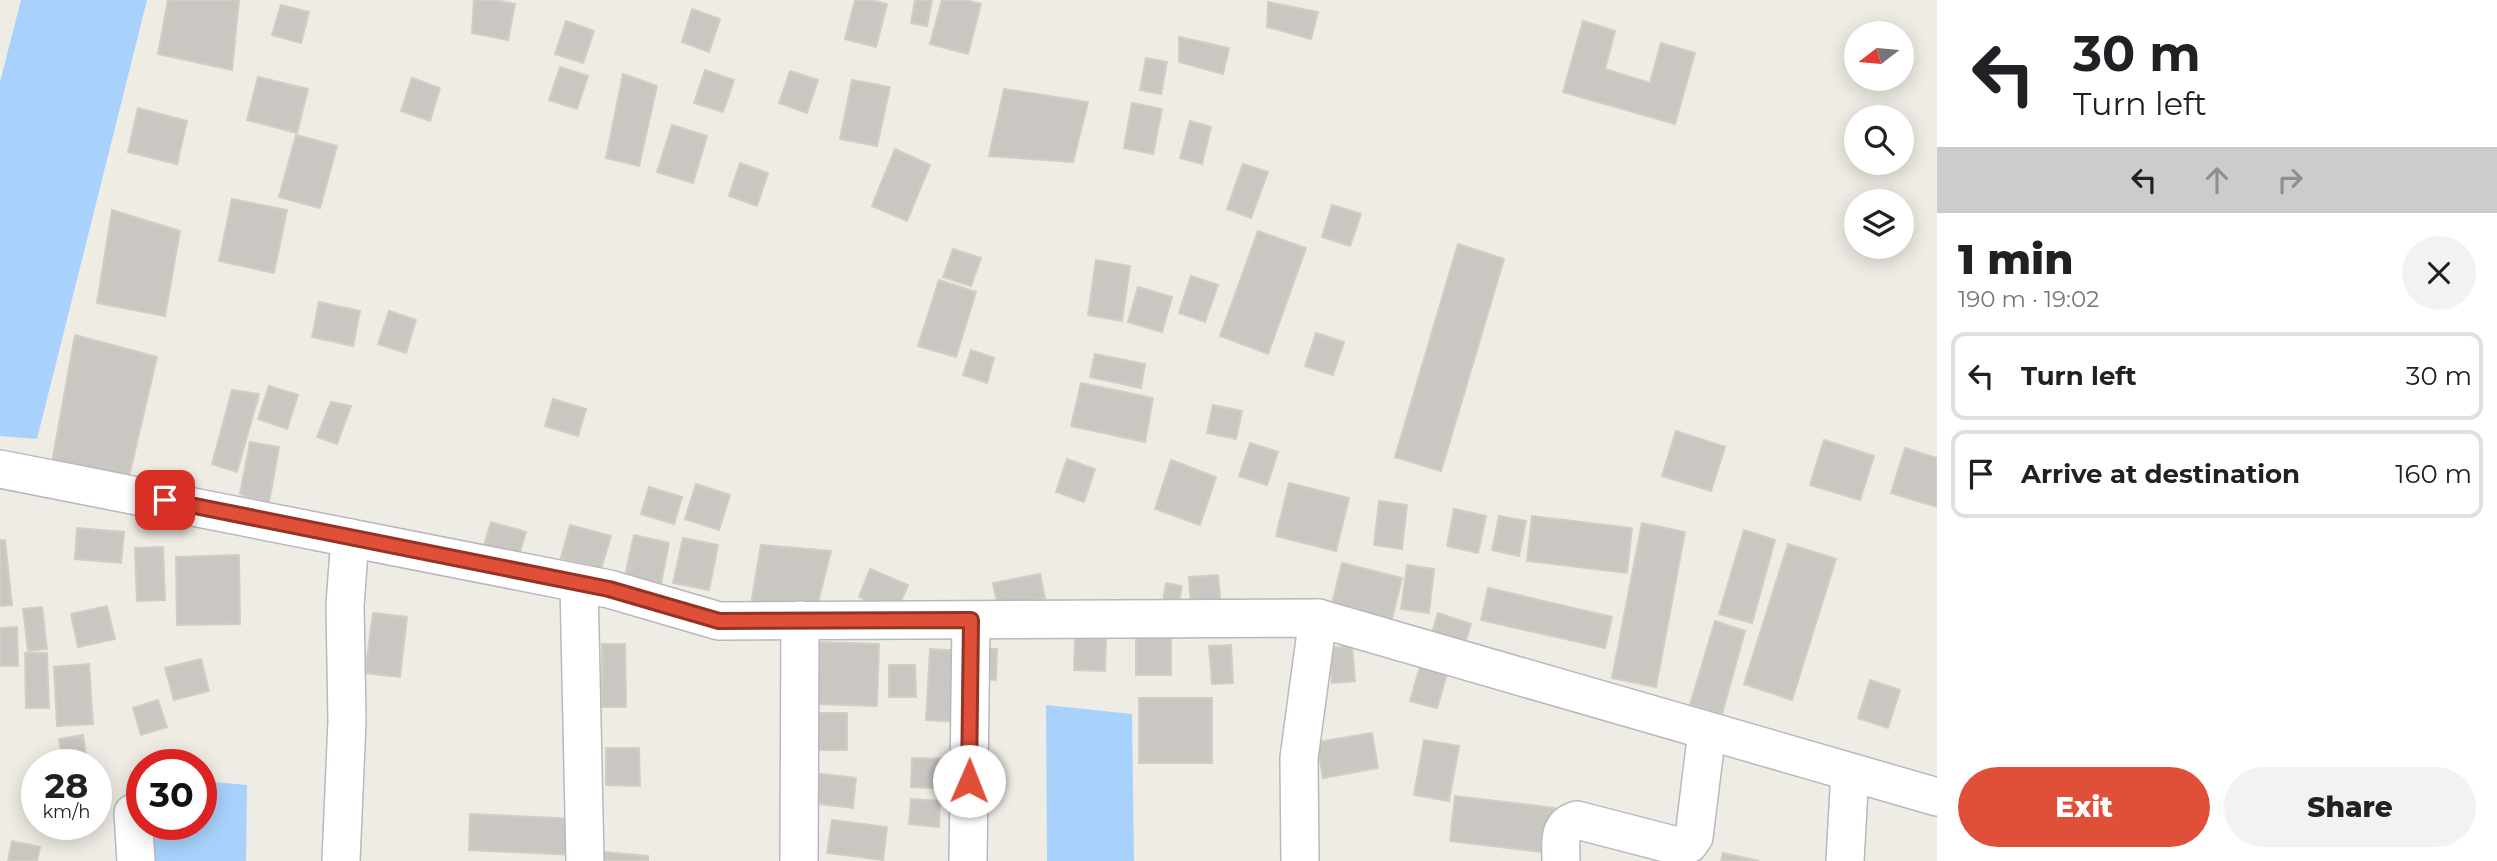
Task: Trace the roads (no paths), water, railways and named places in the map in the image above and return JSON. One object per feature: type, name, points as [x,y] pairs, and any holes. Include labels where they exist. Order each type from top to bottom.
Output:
[{"type":"street","points":[[0,469],[609,589],[719,621],[1318,618],[1937,797]]},
{"type":"street","points":[[341,861],[346,721],[345,605],[350,538]]},
{"type":"street","points":[[579,584],[585,861]]},
{"type":"street","points":[[1300,861],[1299,758],[1318,618]]},
{"type":"street","points":[[799,861],[800,620]]},
{"type":"street","points":[[968,861],[971,620]]},
{"type":"street","points":[[1561,861],[1561,830],[1567,823],[1577,820],[1681,847],[1689,845],[1694,837],[1707,731]]},
{"type":"street","points":[[1845,861],[1850,772]]},
{"type":"street","points":[[135,840],[136,861]]},
{"type":"water","points":[[21,0],[147,0],[37,439],[0,436],[0,82]]},
{"type":"water","points":[[1046,705],[1132,714],[1134,861],[1047,861]]},
{"type":"water","points":[[217,782],[247,785],[246,861],[152,861],[150,840],[217,840]]}]
